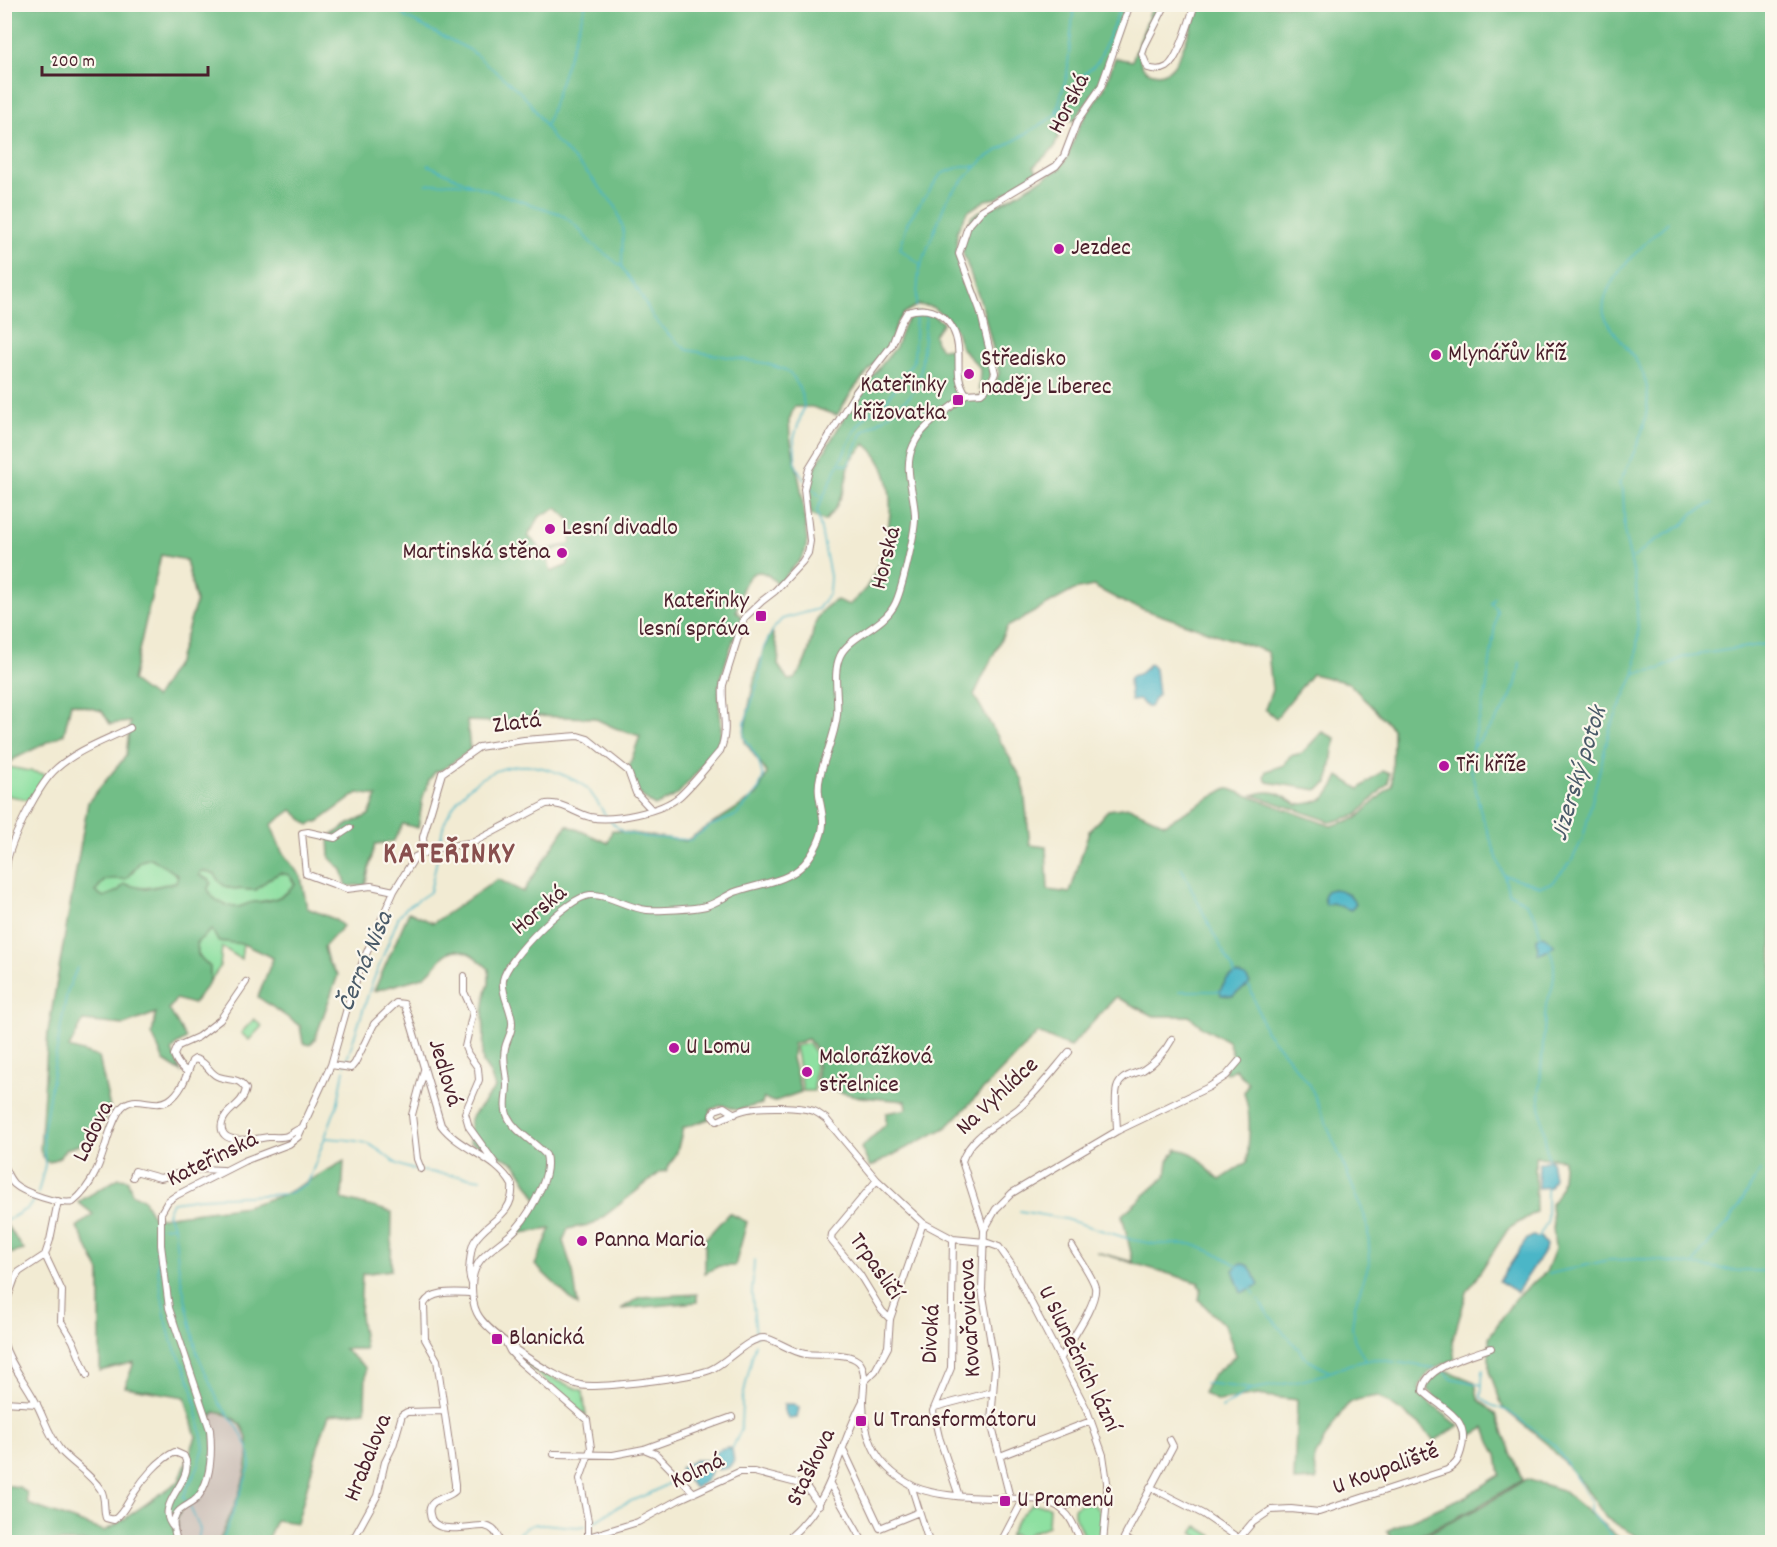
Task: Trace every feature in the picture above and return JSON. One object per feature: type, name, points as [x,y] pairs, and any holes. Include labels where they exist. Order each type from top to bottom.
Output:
[{"type":"street","name":"Horská","points":[[864,1382],[863,1369],[855,1359],[800,1353],[762,1338],[744,1345],[730,1359],[707,1371],[647,1381],[586,1386],[570,1382],[506,1343],[481,1320],[473,1303],[474,1270],[479,1261],[521,1223],[536,1198],[547,1169],[546,1155],[511,1123],[505,1110],[507,1084],[504,1064],[505,1049],[513,1025],[503,988],[503,978],[513,958],[537,932],[586,895],[600,895],[622,904],[647,910],[705,907],[732,893],[781,879],[804,863],[819,841],[824,822],[818,794],[819,785],[834,734],[837,713],[836,683],[840,656],[848,646],[890,613],[896,602],[915,521],[913,494],[907,465],[913,445],[924,429],[966,394],[981,393],[990,385],[995,373],[981,319],[959,254],[964,234],[974,217],[982,210],[1056,166],[1064,156],[1077,122],[1101,87],[1130,4]]},
{"type":"street","points":[[1166,4],[1144,45],[1143,54],[1148,68],[1153,70],[1165,68],[1173,61],[1195,4]]},
{"type":"street","points":[[424,851],[474,842],[538,806],[546,804],[552,803],[603,819],[651,809],[668,804],[679,797],[720,751],[724,742],[723,685],[744,618],[775,591],[808,553],[810,541],[804,489],[809,469],[855,392],[892,345],[907,312],[923,308],[931,309],[954,332],[958,348],[959,377],[966,394]]},
{"type":"street","points":[[4,884],[6,861],[21,826],[51,774],[67,760],[130,728]]},
{"type":"street","name":"Zlatá","points":[[424,851],[423,837],[442,773],[479,747],[524,740],[579,736],[588,739],[628,771],[636,794],[651,809]]},
{"type":"street","points":[[350,828],[335,838],[308,832],[302,833],[306,874],[347,889],[371,886],[394,891]]},
{"type":"street","name":"Kateřinská","points":[[174,1528],[176,1515],[180,1509],[196,1499],[204,1488],[212,1449],[210,1430],[169,1308],[161,1245],[161,1213],[168,1201],[224,1170],[289,1144],[298,1137],[335,1065],[356,981],[394,891],[415,857],[424,851]]},
{"type":"street","points":[[4,959],[6,975],[4,987]]},
{"type":"street","points":[[465,976],[464,992],[473,1012],[465,1047],[478,1068],[479,1080],[465,1113],[469,1127],[498,1169]]},
{"type":"street","points":[[246,982],[220,1020],[198,1037],[178,1047],[174,1054],[176,1060],[180,1067],[188,1072],[192,1061],[198,1059],[219,1078],[233,1079],[243,1084],[246,1089],[244,1097],[225,1116],[222,1123],[223,1132],[228,1137],[236,1140],[286,1136],[304,1127]]},
{"type":"street","name":"Jedlová","points":[[335,1065],[351,1068],[374,1024],[396,1003],[404,1004],[441,1125],[498,1169],[512,1185],[513,1192],[507,1207],[474,1243],[469,1276],[472,1284]]},
{"type":"street","points":[[1117,1131],[1116,1088],[1122,1079],[1141,1071],[1165,1053],[1172,1039]]},
{"type":"street","name":"Na Vyhlídce","points":[[985,1242],[984,1230],[962,1161],[966,1151],[977,1138],[1019,1108],[1044,1083],[1069,1052]]},
{"type":"street","points":[[984,1230],[996,1209],[1012,1193],[1117,1131],[1209,1087],[1226,1076],[1239,1061]]},
{"type":"street","points":[[421,1169],[417,1159],[412,1115],[424,1069]]},
{"type":"street","name":"Ladova","points":[[58,1201],[73,1202],[87,1186],[96,1172],[117,1115],[123,1106],[133,1100],[155,1103],[169,1100],[179,1090],[188,1072]]},
{"type":"street","points":[[735,1114],[747,1109],[784,1108],[817,1112],[826,1119],[877,1180],[923,1222],[953,1239],[985,1242]]},
{"type":"street","points":[[4,1167],[14,1184],[24,1190],[58,1201],[45,1255],[19,1272],[4,1308]]},
{"type":"street","points":[[133,1177],[135,1171],[160,1178],[199,1169],[224,1170]]},
{"type":"street","name":"Trpasličí","points":[[877,1180],[832,1234],[831,1240],[860,1275],[882,1311],[890,1319]]},
{"type":"street","points":[[923,1222],[890,1319],[888,1347],[875,1371],[864,1382],[863,1401],[866,1425],[878,1456],[891,1471],[911,1485],[930,1492],[959,1496],[1043,1500],[1067,1513],[1081,1542]]},
{"type":"street","name":"Divoká","points":[[953,1239],[951,1368],[933,1411],[939,1437],[959,1496]]},
{"type":"street","name":"U Slunečních lázní","points":[[985,1242],[999,1247],[1006,1255],[1061,1358],[1091,1421],[1103,1455],[1107,1500],[1103,1542]]},
{"type":"street","name":"Kovařovicova","points":[[985,1242],[982,1290],[994,1359],[991,1422],[1010,1498]]},
{"type":"street","points":[[1061,1358],[1089,1309],[1095,1287],[1072,1246]]},
{"type":"street","points":[[45,1255],[62,1291],[61,1321],[73,1341],[87,1375]]},
{"type":"street","points":[[472,1293],[432,1296],[424,1304],[425,1339],[437,1360],[455,1491],[435,1501],[430,1507],[431,1519],[441,1527],[458,1529],[485,1526],[494,1530],[499,1542]]},
{"type":"street","points":[[506,1343],[520,1362],[586,1420],[591,1448],[580,1479],[588,1521],[586,1540]]},
{"type":"street","points":[[4,1344],[16,1373],[37,1404],[50,1436],[66,1456],[91,1477],[100,1490],[104,1497],[105,1516],[109,1520],[120,1516],[140,1484],[168,1455],[175,1452],[184,1456],[188,1471],[175,1491],[168,1513],[177,1542]]},
{"type":"street","name":"U Koupaliště","points":[[1240,1541],[1252,1523],[1271,1510],[1291,1509],[1319,1512],[1454,1466],[1463,1445],[1463,1431],[1457,1417],[1423,1391],[1423,1384],[1436,1370],[1490,1348]]},
{"type":"street","name":"Kovařovicova","points":[[935,1407],[992,1392]]},
{"type":"street","name":"Staškova","points":[[784,1542],[794,1539],[819,1505],[830,1484],[863,1401]]},
{"type":"street","points":[[4,1402],[37,1404]]},
{"type":"street","name":"Hrabalova","points":[[342,1542],[355,1536],[377,1496],[385,1462],[393,1446],[402,1415],[407,1412],[443,1411]]},
{"type":"street","points":[[554,1454],[613,1455],[644,1449],[732,1417]]},
{"type":"street","points":[[1000,1456],[1091,1421]]},
{"type":"street","points":[[851,1429],[866,1425]]},
{"type":"street","points":[[1131,1542],[1124,1538],[1173,1446],[1170,1440]]},
{"type":"street","points":[[644,1449],[656,1454],[694,1493]]},
{"type":"street","points":[[844,1450],[880,1528],[919,1512]]},
{"type":"street","name":"Kolmá","points":[[586,1540],[638,1522],[739,1472],[754,1472],[800,1484],[808,1489],[819,1505]]},
{"type":"street","points":[[830,1484],[863,1542]]},
{"type":"street","points":[[911,1485],[929,1542]]},
{"type":"street","points":[[1150,1487],[1203,1514],[1240,1541]]},
{"type":"street","points":[[1001,1542],[1024,1498]]},
{"type":"street","points":[[1061,1508],[1079,1501],[1107,1500]]},
{"type":"shaded area","points":[[214,1412],[231,1418],[246,1433],[249,1454],[246,1472],[219,1542],[179,1542],[177,1517],[211,1474],[215,1440],[211,1417]]},
{"type":"green space","points":[[5,5],[1127,5],[1098,86],[1074,121],[1065,119],[1054,148],[1034,166],[1038,173],[997,198],[986,200],[967,212],[957,231],[956,254],[977,311],[992,373],[988,383],[979,390],[980,368],[961,347],[956,331],[948,319],[932,307],[918,305],[904,313],[897,322],[890,344],[853,390],[837,415],[812,407],[794,407],[789,421],[790,436],[801,489],[807,541],[805,552],[778,584],[768,575],[759,572],[753,573],[745,584],[736,611],[742,617],[720,684],[720,741],[717,749],[677,795],[655,806],[644,799],[637,790],[628,769],[640,736],[594,718],[533,716],[497,722],[467,721],[470,750],[435,772],[429,780],[423,797],[418,828],[403,824],[393,842],[375,844],[365,885],[347,886],[342,870],[330,858],[329,837],[369,815],[377,796],[358,793],[319,821],[309,825],[292,810],[271,825],[282,852],[301,877],[307,908],[334,919],[343,926],[324,947],[328,962],[338,975],[315,1039],[310,1045],[303,1043],[300,1026],[258,997],[273,958],[243,944],[218,941],[212,930],[197,942],[198,955],[210,967],[210,981],[193,1004],[176,999],[169,1009],[186,1039],[176,1045],[172,1051],[181,1072],[164,1061],[152,1034],[156,1013],[124,1025],[83,1021],[69,1048],[99,1057],[111,1113],[79,1145],[66,1149],[59,1158],[50,1162],[45,1161],[40,1150],[48,1032],[88,802],[126,756],[130,722],[110,724],[102,711],[71,703],[64,734],[5,766]],"holes":[[[557,508],[572,522],[571,544],[542,550],[528,536],[540,516]],[[562,547],[569,550],[568,565],[551,572],[548,561],[550,552]],[[161,555],[186,560],[196,602],[178,661],[155,698],[132,681]],[[151,858],[178,876],[176,882],[146,889],[124,884],[118,891],[104,897],[95,892],[107,879],[126,879],[141,861]],[[204,871],[215,874],[226,887],[238,889],[256,890],[280,873],[289,875],[295,884],[287,893],[277,898],[233,907],[215,899],[209,892],[210,880],[199,875]]]},
{"type":"green space","points":[[1153,5],[1162,5],[1147,31],[1140,52],[1140,61],[1144,68],[1159,74],[1169,70],[1177,61],[1199,5],[1772,5],[1772,1542],[1641,1542],[1638,1537],[1606,1518],[1584,1485],[1548,1445],[1503,1408],[1489,1371],[1489,1337],[1516,1297],[1546,1272],[1555,1249],[1551,1204],[1560,1189],[1563,1159],[1535,1157],[1536,1212],[1508,1229],[1467,1292],[1452,1343],[1455,1360],[1434,1369],[1419,1387],[1421,1396],[1459,1426],[1434,1441],[1415,1422],[1378,1396],[1356,1400],[1341,1413],[1319,1450],[1314,1462],[1317,1480],[1294,1481],[1297,1400],[1257,1395],[1218,1401],[1203,1393],[1212,1376],[1236,1355],[1225,1326],[1199,1300],[1201,1288],[1199,1283],[1097,1252],[1133,1262],[1122,1215],[1166,1176],[1168,1161],[1177,1149],[1198,1157],[1220,1180],[1247,1162],[1249,1119],[1244,1092],[1248,1083],[1235,1069],[1228,1073],[1224,1072],[1233,1055],[1228,1041],[1204,1028],[1189,1016],[1154,1016],[1116,997],[1070,1047],[1038,1033],[947,1127],[870,1167],[861,1148],[886,1124],[886,1113],[907,1109],[906,1101],[860,1097],[817,1087],[817,1051],[808,1039],[793,1044],[792,1058],[801,1092],[773,1102],[764,1098],[762,1104],[737,1110],[722,1105],[710,1110],[709,1119],[683,1128],[677,1152],[666,1171],[661,1172],[594,1224],[568,1229],[563,1241],[573,1272],[578,1306],[535,1265],[551,1229],[521,1233],[514,1238],[539,1202],[515,1163],[470,1142],[470,1119],[495,1088],[490,1073],[483,1063],[482,1055],[483,1012],[489,984],[489,969],[468,953],[456,950],[444,956],[423,977],[374,991],[409,912],[433,923],[498,879],[523,892],[567,825],[608,843],[612,830],[686,841],[757,795],[767,773],[745,742],[744,735],[757,669],[772,632],[779,653],[778,665],[788,680],[795,679],[807,656],[818,616],[822,610],[837,600],[849,605],[866,588],[875,573],[887,535],[890,494],[886,475],[878,458],[865,444],[850,461],[844,490],[835,509],[825,521],[811,515],[808,489],[813,471],[858,394],[896,347],[909,317],[918,312],[930,313],[943,323],[934,335],[941,349],[954,348],[954,374],[964,397],[982,397],[994,387],[999,373],[983,309],[963,253],[962,243],[967,225],[972,216],[980,211],[1000,204],[1059,169],[1067,158],[1080,124],[1104,89],[1115,58],[1132,61]],"holes":[[[1093,586],[1125,603],[1268,652],[1272,690],[1265,709],[1276,718],[1312,674],[1349,683],[1393,729],[1392,785],[1357,818],[1331,826],[1227,788],[1165,824],[1129,807],[1108,810],[1089,831],[1070,893],[1048,890],[1046,847],[1030,845],[1023,781],[974,695],[1007,627],[1074,590]]]},
{"type":"green space","points":[[1322,732],[1335,738],[1328,783],[1317,790],[1267,782],[1264,777],[1266,771],[1284,765],[1290,756],[1302,753]]},
{"type":"green space","points":[[4,766],[44,774],[46,777],[30,800],[5,795]]},
{"type":"green space","points":[[1382,771],[1389,774],[1388,783],[1357,815],[1332,822],[1253,795],[1271,792],[1282,795],[1297,805],[1319,801],[1328,795],[1339,776],[1359,789]]},
{"type":"green space","points":[[151,858],[161,862],[178,876],[177,882],[145,888],[126,884],[118,891],[104,897],[94,892],[106,879],[131,873],[141,861]]},
{"type":"green space","points":[[204,871],[216,874],[222,884],[227,887],[238,889],[256,890],[280,873],[289,875],[295,884],[280,897],[233,907],[210,896],[205,879],[199,875]]},
{"type":"green space","points":[[212,929],[218,941],[243,944],[241,959],[222,947],[220,967],[210,981],[210,967],[198,955],[197,942]]},
{"type":"green space","points":[[254,1019],[262,1026],[249,1040],[241,1033]]},
{"type":"green space","name":"Malorážková střelnice","points":[[808,1043],[815,1053],[814,1091],[803,1091],[795,1046]]},
{"type":"green space","points":[[344,1161],[342,1199],[392,1212],[391,1270],[362,1274],[360,1315],[365,1349],[344,1349],[366,1368],[365,1411],[329,1415],[297,1523],[276,1520],[266,1542],[219,1542],[241,1489],[248,1449],[245,1432],[234,1419],[215,1412],[211,1417],[213,1449],[211,1470],[199,1500],[183,1505],[177,1517],[179,1542],[5,1542],[5,1485],[19,1487],[27,1493],[28,1504],[104,1531],[179,1481],[196,1437],[185,1397],[125,1387],[134,1362],[100,1371],[100,1272],[77,1227],[93,1214],[78,1202],[119,1178],[127,1179],[132,1193],[143,1199],[154,1218],[246,1206],[283,1195]]},
{"type":"green space","points":[[729,1213],[747,1222],[735,1266],[719,1266],[705,1273],[705,1239]]},
{"type":"green space","points":[[5,1223],[24,1250],[5,1255]]},
{"type":"green space","points":[[697,1294],[697,1302],[621,1309],[640,1297]]},
{"type":"green space","points":[[510,1350],[556,1380],[583,1391],[586,1416]]},
{"type":"green space","points":[[1445,1370],[1475,1382],[1478,1399],[1496,1414],[1522,1480],[1474,1509],[1405,1542],[1396,1542],[1386,1531],[1468,1495],[1500,1475],[1497,1455],[1485,1428],[1467,1438],[1462,1422],[1452,1410],[1427,1389],[1434,1377]]},
{"type":"green space","points":[[1526,1479],[1562,1490],[1624,1542],[1410,1542],[1483,1506]]},
{"type":"green space","points":[[1090,1503],[1099,1510],[1101,1515],[1099,1542],[1086,1542],[1074,1514],[1074,1508],[1080,1504]]},
{"type":"green space","points":[[1032,1504],[1049,1506],[1048,1526],[1021,1539],[1014,1534],[1009,1536],[1019,1517]]},
{"type":"green space","points":[[1197,1526],[1213,1536],[1209,1542],[1192,1533]]},
{"type":"water","points":[[1151,664],[1155,669],[1158,695],[1150,707],[1146,707],[1140,700],[1131,701],[1129,681],[1130,677],[1139,674]]},
{"type":"water","points":[[1332,889],[1343,891],[1351,897],[1356,903],[1351,910],[1332,903],[1326,905],[1324,897],[1326,891]]},
{"type":"water","points":[[1543,935],[1555,946],[1538,954],[1537,939]]},
{"type":"water","points":[[1236,974],[1246,977],[1250,983],[1233,996],[1221,995],[1220,990],[1227,979]]},
{"type":"water","points":[[1551,1160],[1554,1178],[1550,1187],[1538,1188],[1539,1163]]},
{"type":"water","points":[[1533,1236],[1541,1238],[1546,1245],[1545,1250],[1517,1292],[1499,1281],[1527,1239]]},
{"type":"water","points":[[1241,1263],[1249,1266],[1259,1285],[1241,1293],[1233,1270]]},
{"type":"water","points":[[784,1404],[794,1404],[799,1408],[797,1418],[789,1419],[784,1411]]},
{"type":"water","points":[[728,1447],[732,1449],[734,1461],[728,1468],[718,1470],[711,1460],[712,1457],[717,1451]]},
{"type":"water","points":[[695,1460],[706,1460],[712,1470],[706,1480],[695,1488],[683,1476],[680,1468]]},
{"type":"waterway","points":[[396,4],[405,17],[470,50],[519,91],[531,104],[554,140],[585,170],[616,207],[623,228],[622,267],[653,317],[667,333],[687,350],[764,363],[786,370],[794,378],[802,394],[804,406],[794,438],[796,465],[804,480]]},
{"type":"waterway","points":[[546,126],[586,4]]},
{"type":"waterway","points":[[1056,113],[1067,75],[1074,4]]},
{"type":"waterway","name":"Černá Nisa","points":[[916,307],[919,270],[946,201],[984,159],[1055,116],[1081,77],[1098,62],[1122,4]]},
{"type":"waterway","points":[[428,165],[472,185],[561,214],[575,225],[591,243],[621,266]]},
{"type":"waterway","points":[[921,265],[900,249],[908,221],[941,174],[962,166],[975,166],[974,168]]},
{"type":"waterway","points":[[426,184],[470,185]]},
{"type":"waterway","name":"Jizerský potok","points":[[1541,937],[1535,915],[1526,903],[1508,892],[1504,875],[1540,886],[1552,883],[1571,862],[1583,838],[1610,728],[1635,673],[1638,633],[1636,584],[1625,536],[1623,490],[1619,484],[1644,426],[1648,401],[1647,389],[1644,375],[1637,363],[1605,318],[1604,302],[1616,276],[1637,251],[1668,222]]},
{"type":"waterway","name":"Černá Nisa","points":[[609,820],[623,832],[646,837],[690,840],[710,826],[737,815],[759,789],[763,777],[758,759],[744,737],[745,722],[759,679],[763,649],[774,628],[782,619],[818,609],[829,593],[830,576],[817,510],[856,428],[868,414],[885,403],[914,360],[916,312]]},
{"type":"waterway","points":[[841,464],[848,465],[863,432],[886,417],[911,395],[920,379],[926,317],[922,313]]},
{"type":"waterway","points":[[807,484],[821,497]]},
{"type":"waterway","points":[[1633,558],[1651,543],[1684,524],[1693,513],[1713,503]]},
{"type":"waterway","points":[[1494,598],[1491,603],[1497,610],[1486,692],[1472,748],[1471,769],[1481,813],[1503,874]]},
{"type":"waterway","points":[[1635,673],[1660,669],[1683,657],[1772,643]]},
{"type":"waterway","points":[[1473,747],[1490,728],[1510,698],[1520,662]]},
{"type":"waterway","name":"Černá Nisa","points":[[440,846],[445,822],[456,803],[468,789],[496,771],[511,767],[528,766],[545,769],[577,781],[590,792],[606,816]]},
{"type":"waterway","name":"Černá Nisa","points":[[345,1065],[371,986],[399,916],[406,908],[430,892],[439,850]]},
{"type":"waterway","points":[[1181,867],[1233,969],[1234,976]]},
{"type":"waterway","name":"Jizerský potok","points":[[1548,1160],[1539,1098],[1546,1004],[1554,977],[1552,955],[1549,949]]},
{"type":"waterway","points":[[38,1193],[45,1165],[43,1133],[58,1043],[67,992],[77,968]]},
{"type":"waterway","points":[[1248,986],[1265,1030],[1310,1085],[1364,1214],[1368,1231],[1370,1261],[1355,1305],[1352,1327],[1354,1339],[1365,1360]]},
{"type":"waterway","points":[[1179,991],[1220,991]]},
{"type":"waterway","name":"Černá Nisa","points":[[222,1542],[251,1464],[248,1447],[237,1426],[219,1403],[197,1353],[179,1270],[174,1226],[167,1214],[172,1202],[200,1198],[287,1194],[308,1183],[338,1102],[344,1070]]},
{"type":"waterway","points":[[326,1138],[353,1140],[368,1144],[395,1163],[418,1170]]},
{"type":"waterway","points":[[422,1171],[481,1179]]},
{"type":"waterway","points":[[1695,1263],[1702,1251],[1729,1222],[1760,1171]]},
{"type":"waterway","name":"Jizerský potok","points":[[1538,1238],[1547,1222],[1547,1188]]},
{"type":"waterway","points":[[4,1222],[28,1208],[36,1198]]},
{"type":"waterway","points":[[1020,1211],[1065,1219],[1133,1240],[1155,1244],[1191,1244],[1220,1255],[1238,1266]]},
{"type":"waterway","points":[[163,1227],[173,1226]]},
{"type":"waterway","points":[[158,1227],[156,1229],[159,1279],[165,1315],[171,1340],[193,1391],[204,1447],[199,1465],[183,1497],[188,1503]]},
{"type":"waterway","points":[[1549,1274],[1608,1260],[1645,1259],[1740,1271],[1772,1271]]},
{"type":"waterway","points":[[754,1260],[752,1294],[756,1336]]},
{"type":"waterway","points":[[1251,1288],[1255,1295]]},
{"type":"waterway","points":[[1258,1299],[1267,1313],[1308,1360],[1330,1372],[1374,1359],[1435,1368]]},
{"type":"waterway","points":[[732,1449],[741,1430],[742,1401],[755,1344]]},
{"type":"waterway","name":"Jizerský potok","points":[[1483,1369],[1481,1398],[1491,1405],[1508,1411],[1554,1445],[1591,1502],[1590,1511],[1617,1542]]},
{"type":"waterway","points":[[1443,1370],[1451,1378],[1482,1385]]},
{"type":"waterway","points":[[1205,1383],[1253,1389],[1301,1381],[1328,1373]]},
{"type":"waterway","points":[[1222,1408],[1252,1389]]},
{"type":"waterway","points":[[589,1525],[619,1506],[655,1491],[678,1478]]},
{"type":"waterway","points":[[190,1507],[200,1529],[198,1542]]},
{"type":"waterway","points":[[503,1542],[536,1524],[585,1526]]},
{"type":"waterway","points":[[454,1542],[470,1538],[498,1542]]},
{"type":"place","name":"Jezdec","points":[[1059,249]]},
{"type":"place","name":"Mlynářův kříž","points":[[1436,355]]},
{"type":"place","name":"Středisko naděje Liberec","points":[[969,374]]},
{"type":"place","name":"Kateřinky křižovatka","points":[[958,400]]},
{"type":"place","name":"Lesní divadlo","points":[[550,529]]},
{"type":"place","name":"Martinská stěna","points":[[562,553]]},
{"type":"place","name":"Kateřinky lesní správa","points":[[761,616]]},
{"type":"place","name":"Tři kříže","points":[[1444,766]]},
{"type":"place","name":"U Lomu","points":[[674,1048]]},
{"type":"place","name":"Malorážková střelnice","points":[[807,1072]]},
{"type":"place","name":"Panna Maria","points":[[582,1241]]},
{"type":"place","name":"Blanická","points":[[497,1339]]},
{"type":"place","name":"U Transformátoru","points":[[861,1421]]},
{"type":"place","name":"U Pramenů","points":[[1005,1501]]},
{"type":"district","name":"KATEŘINKY","points":[[449,856]]}]
